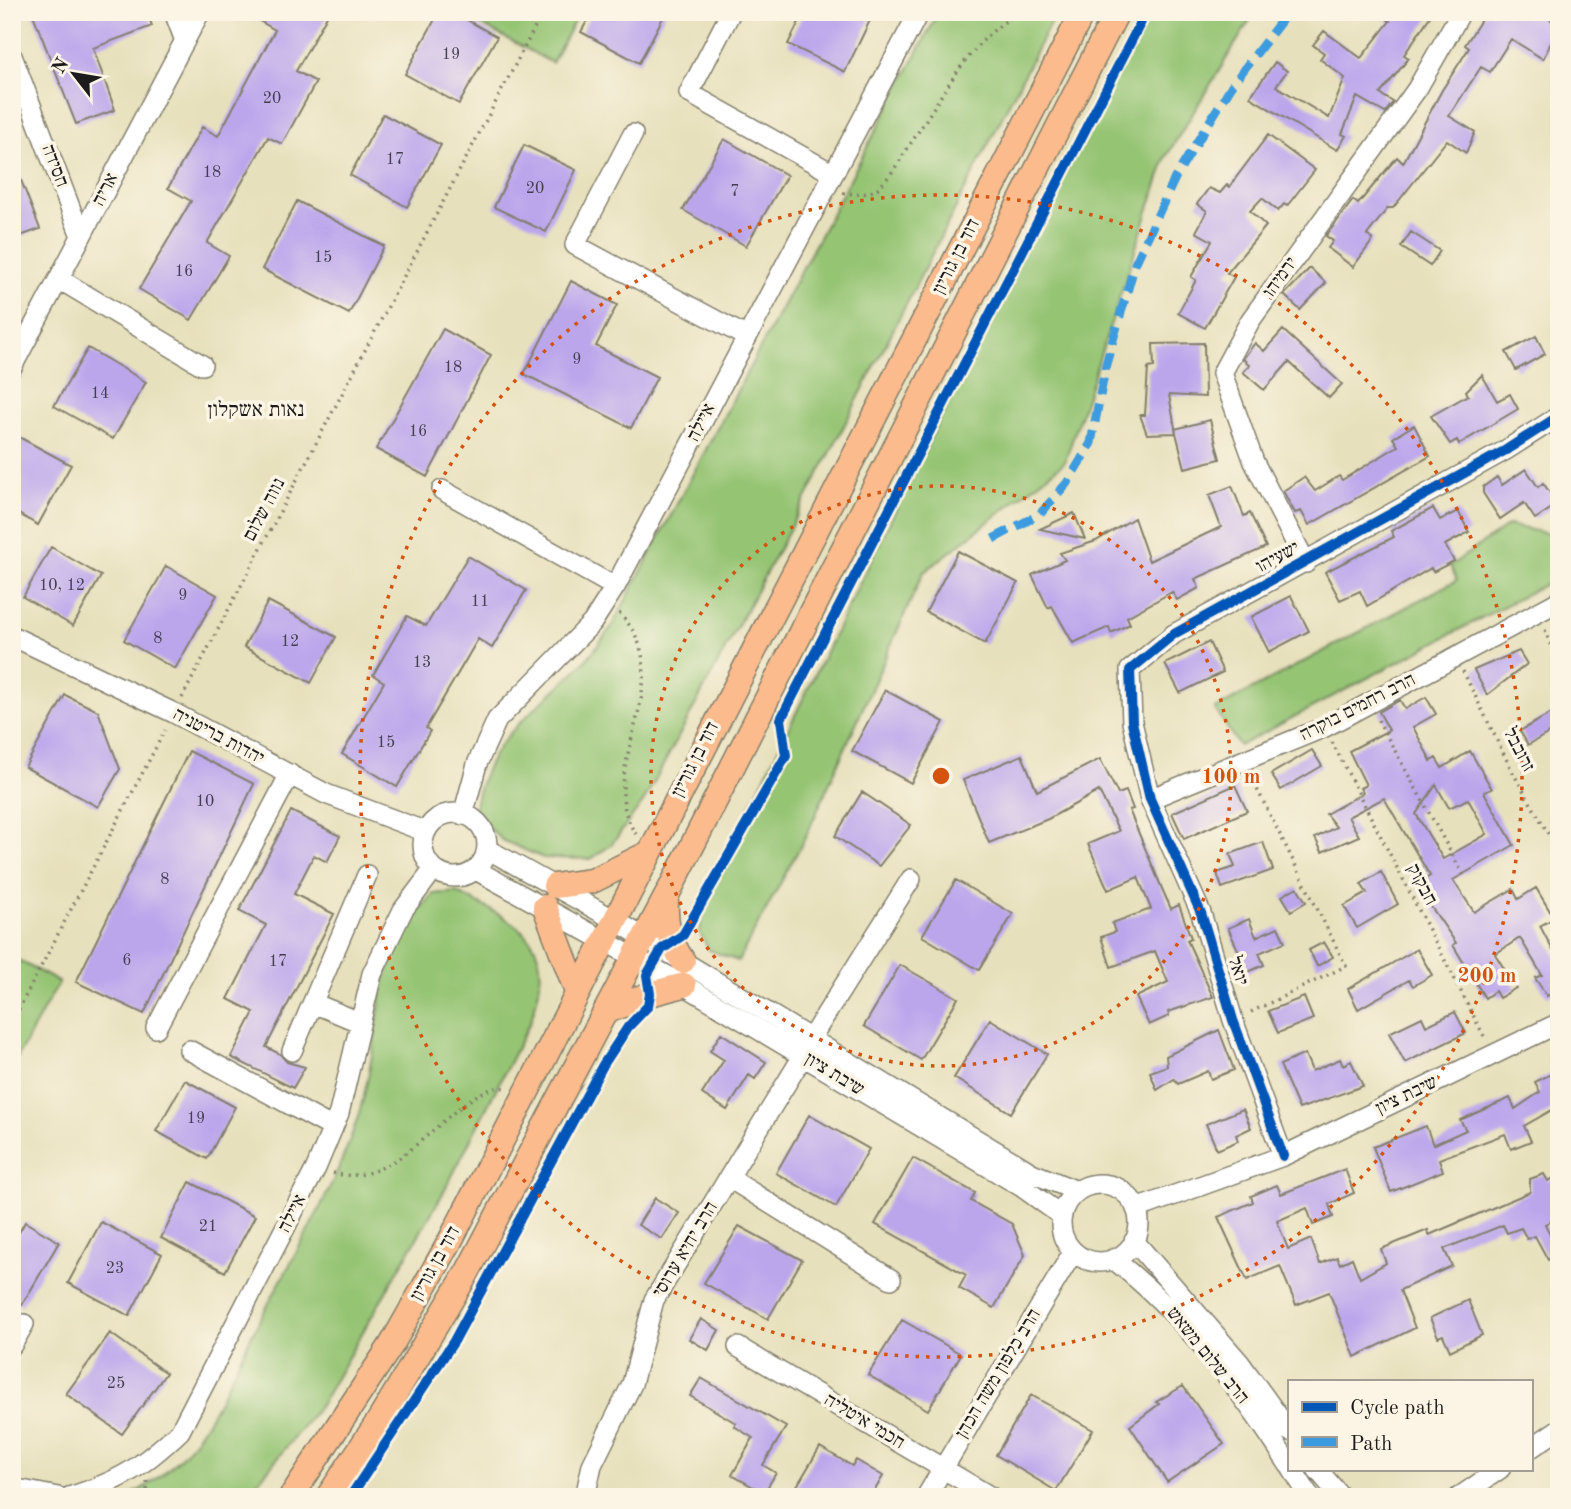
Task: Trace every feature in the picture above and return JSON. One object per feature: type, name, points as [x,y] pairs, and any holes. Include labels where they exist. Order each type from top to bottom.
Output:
[{"type":"main road","name":"דוד בן גוריון","points":[[291,1497],[392,1344],[449,1243],[648,851],[1083,12]]},
{"type":"main road","name":"דוד בן גוריון","points":[[328,1497],[431,1336],[605,1012],[1117,12]]},
{"type":"main road","points":[[577,992],[550,897],[592,881],[648,851]]},
{"type":"main road","points":[[605,1012],[650,994],[683,973],[665,922],[666,897]]},
{"type":"street","points":[[174,12],[185,41]]},
{"type":"street","name":"אריה","points":[[12,368],[200,12]]},
{"type":"street","points":[[731,12],[689,93],[829,180]]},
{"type":"street","name":"איילה","points":[[463,815],[477,764],[497,720],[592,623],[610,595],[919,12]]},
{"type":"street","name":"ירמיהו","points":[[1306,563],[1254,462],[1222,373],[1250,321],[1417,89],[1461,12]]},
{"type":"street","name":"חסידה","points":[[12,55],[81,236]]},
{"type":"street","points":[[633,134],[575,245],[747,337]]},
{"type":"street","points":[[59,279],[202,365]]},
{"type":"street","name":"ישעיהו","points":[[1150,799],[1132,722],[1130,670],[1174,634],[1507,450],[1559,416]]},
{"type":"street","points":[[442,490],[610,595]]},
{"type":"street","name":"הרב רחמים בוקרה","points":[[1150,799],[1325,727],[1559,601]]},
{"type":"street","name":"יהדות בריטניה","points":[[12,636],[174,713],[326,794],[426,832]]},
{"type":"street","points":[[156,1028],[290,774]]},
{"type":"street","name":"יואל","points":[[1150,799],[1201,913],[1233,1020],[1283,1156]]},
{"type":"street","points":[[550,897],[476,870],[456,877],[435,869],[424,853],[426,832],[439,818],[463,815],[482,827],[487,849],[550,897],[639,948]]},
{"type":"street","points":[[476,870],[487,849]]},
{"type":"street","name":"איילה","points":[[69,1497],[113,1483],[148,1462],[180,1431],[316,1168],[332,1128],[372,974],[403,910],[435,869]]},
{"type":"street","points":[[292,1051],[367,875]]},
{"type":"street","name":"הרב יחיא ערוסי","points":[[585,1497],[592,1465],[632,1384],[654,1300],[911,879]]},
{"type":"street","name":"שיבת ציון","points":[[639,948],[807,1047],[1032,1173],[1077,1191]]},
{"type":"street","points":[[313,1003],[359,1022]]},
{"type":"street","name":"שיבת ציון","points":[[1136,1209],[1283,1156],[1559,1023]]},
{"type":"street","name":"שיבת ציון","points":[[807,1047],[1022,1186],[1062,1216]]},
{"type":"street","points":[[189,1050],[332,1128]]},
{"type":"street","points":[[729,1178],[891,1279]]},
{"type":"street","points":[[1096,1185],[1116,1188],[1136,1209],[1138,1225],[1134,1241],[1125,1252],[1113,1259],[1088,1260],[1073,1252],[1062,1231],[1062,1216],[1067,1202],[1077,1191],[1096,1185]]},
{"type":"street","name":"הרב שלום משאש","points":[[1134,1241],[1240,1363],[1288,1430]]},
{"type":"street","name":"הרב כלפון משה הכהן","points":[[926,1497],[1073,1252]]},
{"type":"street","name":"הרב שלום משאש","points":[[1113,1259],[1158,1296],[1200,1341],[1288,1463]]},
{"type":"street","points":[[12,1345],[24,1324]]},
{"type":"street","name":"חכמי איטליה","points":[[738,1347],[990,1497]]},
{"type":"street","points":[[1532,1447],[1559,1429]]},
{"type":"street","name":"הרב שלום משאש","points":[[1293,1470],[1310,1497]]},
{"type":"street","points":[[1318,1470],[1341,1497]]},
{"type":"street","points":[[1459,1497],[1499,1470]]},
{"type":"street","points":[[12,1488],[58,1497]]},
{"type":"path","points":[[522,12],[538,20]]},
{"type":"path","points":[[829,180],[835,193],[862,195],[877,188],[895,167],[970,54],[1003,22],[1020,12]]},
{"type":"path","points":[[610,595],[633,627],[644,664],[640,715],[629,750],[624,806],[634,832],[648,851]]},
{"type":"path","points":[[1537,612],[1559,663]]},
{"type":"path","points":[[1370,705],[1465,878]]},
{"type":"path","points":[[1233,1020],[1346,966],[1244,762]]},
{"type":"path","points":[[316,1168],[350,1178],[377,1171],[407,1152],[482,1092],[501,1087],[526,1092]]},
{"type":"green space","points":[[458,12],[579,12],[552,63]]},
{"type":"green space","points":[[939,12],[1056,12],[828,457],[644,801],[611,845],[591,859],[543,858],[502,840],[474,814],[479,788],[488,766],[513,730],[582,664],[612,626]]},
{"type":"green space","points":[[1147,12],[1255,12],[1166,157],[1065,462],[923,573],[806,836],[738,961],[709,950],[700,933],[702,905],[987,323]]},
{"type":"green space","points":[[1508,525],[1555,535],[1559,533],[1559,577],[1239,746],[1215,709],[1457,580],[1450,566]]},
{"type":"green space","points":[[456,892],[517,926],[537,953],[541,971],[530,1022],[446,1188],[321,1404],[246,1497],[128,1497],[159,1477],[180,1458],[196,1439],[214,1409],[316,1216],[343,1157],[364,1095],[382,990],[398,942],[433,894]]},
{"type":"green space","points":[[12,957],[59,982],[12,1067]]},
{"type":"building","points":[[32,12],[147,12],[152,26],[93,48],[115,110],[76,124]]},
{"type":"building","points":[[244,12],[329,12],[296,71],[316,82],[282,144],[268,137],[207,243],[229,256],[191,320],[139,289],[191,201],[168,188],[202,127],[218,136],[275,30]]},
{"type":"building","points":[[439,12],[453,12],[497,37],[459,104],[405,74]]},
{"type":"building","points":[[592,12],[666,12],[639,63],[581,32]]},
{"type":"building","points":[[804,12],[874,12],[845,72],[788,44]]},
{"type":"building","points":[[1376,12],[1433,12],[1404,55],[1409,58],[1380,94],[1393,102],[1385,113],[1357,97],[1342,134],[1346,136],[1337,150],[1250,97],[1275,62],[1287,71],[1276,86],[1329,118],[1345,78],[1320,59],[1324,53],[1313,45],[1324,31],[1361,58],[1390,21]]},
{"type":"building","points":[[1486,12],[1540,12],[1559,26],[1543,59],[1511,39],[1490,72],[1481,67],[1449,116],[1475,132],[1466,153],[1447,140],[1393,208],[1388,208],[1367,235],[1373,240],[1353,267],[1328,248],[1333,241],[1326,236],[1353,200],[1358,204],[1397,157],[1403,163],[1442,90],[1469,48],[1465,45]]},
{"type":"building","points":[[383,114],[441,145],[407,207],[350,175]]},
{"type":"building","points":[[1268,135],[1315,170],[1287,206],[1284,204],[1278,211],[1262,198],[1250,211],[1266,226],[1227,273],[1234,277],[1205,328],[1178,313],[1196,280],[1191,277],[1212,241],[1196,232],[1207,211],[1197,204],[1209,188],[1220,193],[1227,185],[1229,187]]},
{"type":"building","points":[[724,139],[787,175],[746,246],[683,210]]},
{"type":"building","points":[[524,145],[576,170],[546,232],[494,207]]},
{"type":"building","points":[[12,157],[40,229],[12,239]]},
{"type":"building","points":[[297,201],[384,246],[349,314],[262,269]]},
{"type":"building","points":[[1411,232],[1440,251],[1430,266],[1401,247]]},
{"type":"building","points":[[1310,268],[1326,283],[1300,310],[1284,295]]},
{"type":"building","points":[[571,281],[617,305],[596,346],[657,377],[631,428],[524,374]]},
{"type":"building","points":[[443,329],[491,355],[427,477],[376,449]]},
{"type":"building","points":[[1283,330],[1342,384],[1329,398],[1289,362],[1264,390],[1243,372],[1250,365],[1243,359],[1255,343],[1264,351]]},
{"type":"building","points":[[1536,336],[1545,354],[1516,370],[1506,352]]},
{"type":"building","points":[[1204,343],[1205,397],[1169,395],[1176,433],[1147,434],[1140,415],[1145,415],[1148,368],[1154,367],[1153,344]]},
{"type":"building","points":[[88,348],[146,382],[113,439],[54,406]]},
{"type":"building","points":[[1482,375],[1497,401],[1510,394],[1518,409],[1459,444],[1457,440],[1450,444],[1431,416],[1468,395],[1466,391]]},
{"type":"building","points":[[1210,420],[1220,459],[1185,468],[1175,429]]},
{"type":"building","points":[[1414,425],[1430,456],[1309,525],[1301,511],[1295,513],[1283,491],[1304,477],[1315,491],[1339,476],[1342,480],[1398,446],[1393,438]]},
{"type":"building","points":[[19,437],[71,465],[38,525],[12,510],[12,449]]},
{"type":"building","points":[[1526,469],[1538,487],[1543,483],[1558,504],[1535,519],[1524,503],[1500,519],[1483,493],[1483,487],[1497,477],[1502,485]]},
{"type":"building","points":[[1232,486],[1244,516],[1250,513],[1266,547],[1195,579],[1199,588],[1177,600],[1172,592],[1127,617],[1130,624],[1111,633],[1109,627],[1073,643],[1052,606],[1048,608],[1032,575],[1065,560],[1060,553],[1096,541],[1134,518],[1149,561],[1221,527],[1209,495]]},
{"type":"building","points":[[1433,508],[1440,520],[1458,511],[1469,532],[1445,545],[1454,561],[1433,572],[1431,568],[1367,606],[1360,591],[1340,600],[1325,572],[1394,537],[1391,531]]},
{"type":"building","points":[[1074,513],[1085,539],[1040,529]]},
{"type":"building","points":[[51,547],[101,576],[73,626],[23,597]]},
{"type":"building","points":[[958,551],[1018,583],[985,644],[926,612]]},
{"type":"building","points":[[468,556],[526,590],[492,648],[478,639],[426,728],[430,731],[397,787],[342,754],[384,682],[373,675],[407,616],[426,626]]},
{"type":"building","points":[[166,566],[217,595],[175,669],[124,640]]},
{"type":"building","points":[[1291,596],[1309,631],[1269,652],[1251,617]]},
{"type":"building","points":[[268,601],[336,637],[311,683],[244,647]]},
{"type":"building","points":[[1209,642],[1223,672],[1180,693],[1165,664]]},
{"type":"building","points":[[1519,651],[1527,664],[1487,695],[1474,670]]},
{"type":"building","points":[[885,690],[944,722],[911,783],[852,751]]},
{"type":"building","points":[[65,695],[98,711],[120,769],[98,807],[25,767]]},
{"type":"building","points":[[1426,697],[1436,714],[1413,727],[1431,761],[1436,758],[1442,768],[1470,751],[1492,789],[1484,792],[1514,845],[1453,880],[1474,912],[1513,889],[1518,899],[1536,888],[1554,918],[1540,926],[1559,962],[1559,1003],[1553,993],[1547,996],[1535,978],[1542,975],[1520,938],[1495,954],[1516,988],[1499,998],[1495,991],[1485,998],[1453,945],[1456,943],[1416,885],[1430,876],[1384,798],[1348,817],[1359,836],[1322,852],[1315,838],[1336,827],[1326,814],[1363,793],[1360,788],[1366,785],[1349,751],[1389,730],[1379,712],[1400,700],[1405,709]],"holes":[[[1436,785],[1449,808],[1468,799],[1487,834],[1443,859],[1416,814]]]},
{"type":"building","points":[[1559,709],[1559,727],[1528,745],[1520,731]]},
{"type":"building","points":[[1312,750],[1322,766],[1281,790],[1271,774]]},
{"type":"building","points":[[189,751],[254,784],[144,1014],[76,982]]},
{"type":"building","points":[[1022,755],[1037,791],[1100,759],[1118,794],[1126,791],[1133,809],[1129,810],[1163,891],[1171,909],[1179,905],[1191,938],[1187,940],[1213,997],[1168,1012],[1169,1016],[1149,1025],[1136,997],[1168,982],[1155,951],[1111,967],[1101,937],[1115,932],[1112,923],[1151,909],[1138,877],[1108,890],[1088,844],[1119,831],[1099,791],[1048,819],[989,843],[963,780]]},
{"type":"building","points":[[1235,785],[1247,811],[1184,839],[1172,813]]},
{"type":"building","points":[[862,792],[911,825],[879,866],[835,836]]},
{"type":"building","points":[[291,811],[340,836],[327,862],[314,855],[294,894],[334,914],[266,1047],[280,1054],[287,1062],[305,1067],[293,1088],[231,1057],[254,1012],[228,999],[266,925],[239,911]]},
{"type":"building","points":[[1263,842],[1273,870],[1222,888],[1217,873],[1235,867],[1230,854]]},
{"type":"building","points":[[1381,872],[1398,904],[1357,928],[1344,906],[1367,893],[1361,884]]},
{"type":"building","points":[[956,880],[1013,914],[979,970],[922,936]]},
{"type":"building","points":[[1297,887],[1306,902],[1291,911],[1282,896]]},
{"type":"building","points":[[1249,919],[1256,937],[1278,927],[1285,942],[1259,953],[1264,965],[1248,972],[1228,928]]},
{"type":"building","points":[[1324,942],[1333,957],[1317,966],[1309,950]]},
{"type":"building","points":[[1417,949],[1432,975],[1413,986],[1409,980],[1358,1009],[1348,989]]},
{"type":"building","points":[[900,965],[958,998],[921,1060],[864,1026]]},
{"type":"building","points":[[1304,997],[1313,1019],[1278,1033],[1268,1011]]},
{"type":"building","points":[[1455,1012],[1466,1033],[1405,1063],[1389,1033],[1422,1017],[1426,1026]]},
{"type":"building","points":[[990,1019],[1047,1054],[1011,1113],[954,1078]]},
{"type":"building","points":[[1219,1030],[1234,1070],[1211,1079],[1208,1071],[1178,1084],[1174,1079],[1157,1090],[1150,1072],[1167,1066],[1166,1056]]},
{"type":"building","points":[[721,1033],[766,1062],[755,1079],[749,1075],[727,1110],[702,1094],[724,1060],[710,1051]]},
{"type":"building","points":[[1305,1054],[1312,1071],[1340,1059],[1343,1065],[1351,1061],[1363,1086],[1299,1109],[1280,1065]]},
{"type":"building","points":[[1559,1070],[1559,1106],[1524,1126],[1531,1141],[1511,1149],[1505,1134],[1439,1159],[1443,1171],[1391,1192],[1373,1147],[1426,1126],[1433,1145],[1466,1130],[1460,1120],[1510,1098],[1515,1109],[1540,1092],[1535,1082]]},
{"type":"building","points":[[185,1080],[235,1107],[207,1159],[156,1131]]},
{"type":"building","points":[[1243,1109],[1251,1128],[1236,1135],[1238,1141],[1217,1150],[1206,1124]]},
{"type":"building","points":[[809,1115],[869,1149],[836,1207],[776,1173]]},
{"type":"building","points":[[913,1158],[975,1193],[971,1201],[1012,1224],[1025,1255],[994,1308],[959,1288],[966,1275],[875,1224]]},
{"type":"building","points":[[1345,1169],[1354,1193],[1329,1204],[1333,1217],[1313,1225],[1307,1208],[1277,1221],[1288,1249],[1311,1239],[1320,1264],[1337,1257],[1340,1264],[1352,1258],[1360,1278],[1386,1263],[1381,1249],[1428,1230],[1429,1235],[1530,1192],[1530,1179],[1544,1174],[1548,1181],[1559,1175],[1559,1218],[1545,1224],[1559,1254],[1548,1260],[1535,1236],[1527,1239],[1521,1228],[1507,1233],[1503,1225],[1444,1249],[1452,1266],[1400,1290],[1415,1328],[1355,1357],[1329,1292],[1296,1305],[1280,1266],[1247,1280],[1218,1217],[1253,1202],[1251,1196],[1277,1185],[1281,1194]]},
{"type":"building","points":[[190,1182],[255,1216],[225,1272],[161,1238]]},
{"type":"building","points":[[655,1198],[679,1213],[662,1239],[638,1225]]},
{"type":"building","points":[[25,1222],[59,1242],[22,1305],[12,1299],[12,1245]]},
{"type":"building","points":[[101,1222],[162,1254],[129,1316],[68,1283]]},
{"type":"building","points":[[739,1226],[802,1260],[768,1319],[704,1283]]},
{"type":"building","points":[[1468,1300],[1482,1335],[1450,1351],[1443,1335],[1438,1337],[1430,1318]]},
{"type":"building","points":[[701,1319],[719,1330],[708,1350],[689,1339]]},
{"type":"building","points":[[902,1320],[961,1354],[928,1410],[868,1375]]},
{"type":"building","points":[[110,1333],[166,1373],[122,1434],[66,1394]]},
{"type":"building","points":[[701,1378],[786,1427],[763,1465],[776,1473],[764,1493],[732,1475],[753,1438],[734,1426],[736,1423],[690,1396]]},
{"type":"building","points":[[1183,1386],[1224,1444],[1167,1482],[1130,1426],[1159,1404],[1156,1402]]},
{"type":"building","points":[[1031,1395],[1093,1430],[1056,1491],[996,1455]]},
{"type":"building","points":[[820,1447],[852,1466],[856,1460],[883,1476],[871,1497],[814,1497],[797,1486]]},
{"type":"marked path","points":[[993,539],[1040,514],[1067,483],[1091,443],[1106,364],[1135,264],[1175,178],[1232,85],[1288,12]]},
{"type":"cycle path","points":[[350,1497],[454,1341],[603,1065],[628,1027],[648,1006],[650,994],[647,975],[662,949],[683,935],[786,756],[781,719],[1146,12]]},
{"type":"cycle path","points":[[1283,1156],[1233,1020],[1201,913],[1150,799],[1132,722],[1130,670],[1174,634],[1506,450],[1559,416]]},
{"type":"district","name":"נאות אשקלון","points":[[256,410]]}]
